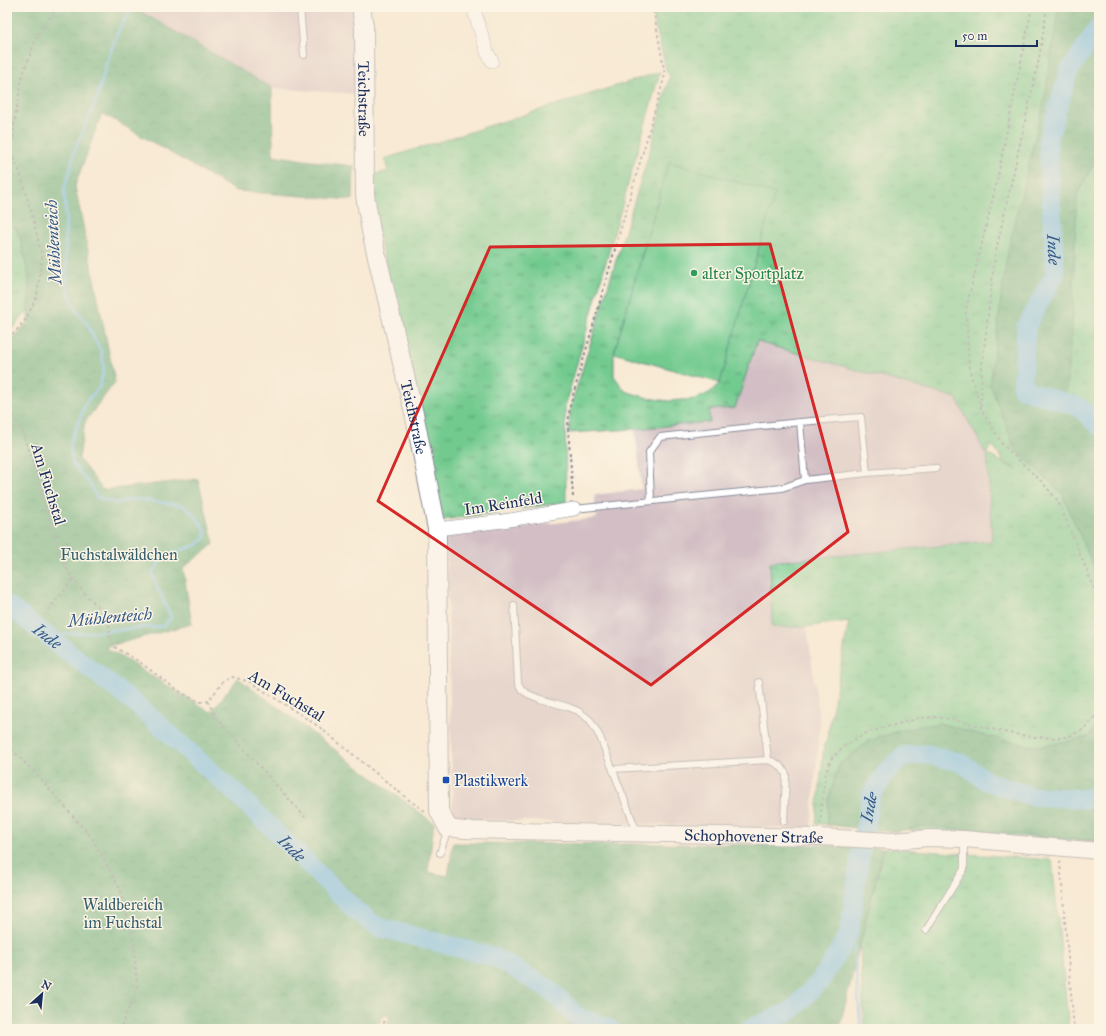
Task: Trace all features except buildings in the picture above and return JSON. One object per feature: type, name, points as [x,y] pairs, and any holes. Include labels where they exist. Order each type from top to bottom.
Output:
[{"type":"main road","name":"Teichstraße","points":[[360,7],[364,26],[366,195],[371,231],[413,410],[437,530],[438,811],[448,828]]},
{"type":"street","points":[[473,7],[487,52],[492,61]]},
{"type":"street","name":"Im Reinfeld","points":[[437,530],[574,509]]},
{"type":"street","name":"Schophovener Straße","points":[[448,828],[464,830],[823,837],[892,841],[929,838],[964,839],[1099,851]]},
{"type":"lane","points":[[300,7],[304,55]]},
{"type":"lane","points":[[652,501],[649,452],[660,437],[861,417],[867,473]]},
{"type":"lane","points":[[800,422],[806,480]]},
{"type":"lane","points":[[574,509],[782,488],[806,480],[867,473],[936,468]]},
{"type":"lane","points":[[514,605],[518,683],[522,690],[540,699],[568,707],[590,720],[600,737],[638,834]]},
{"type":"lane","points":[[759,682],[768,760]]},
{"type":"lane","points":[[613,769],[768,760],[777,763],[782,767],[786,774],[784,821]]},
{"type":"lane","points":[[440,852],[448,828]]},
{"type":"lane","points":[[926,930],[964,869],[964,839]]},
{"type":"path","points":[[7,338],[16,331],[26,319],[37,296],[42,257],[20,173],[11,154],[15,118],[22,77],[37,36],[57,7]]},
{"type":"path","points":[[574,509],[568,427],[570,406],[665,75],[654,7]]},
{"type":"path","points":[[1032,7],[996,185],[966,309],[969,368],[981,409],[1003,445],[1043,483],[1058,501],[1099,600]]},
{"type":"path","points":[[981,409],[982,367],[995,254],[1039,59],[1047,7]]},
{"type":"path","name":"Am Fuchstal","points":[[7,405],[22,432],[34,465],[58,552],[74,580],[86,595],[106,614],[113,646],[140,663],[174,688],[200,702],[208,701],[224,681],[233,677],[250,682],[318,726],[409,800],[426,812]]},
{"type":"path","points":[[48,610],[74,580]]},
{"type":"path","points":[[208,701],[217,719],[305,817]]},
{"type":"path","points":[[823,837],[824,776],[831,758],[844,746],[868,732],[920,718],[936,717],[951,719],[1014,734],[1034,737],[1061,738],[1073,735],[1084,729],[1099,712]]},
{"type":"path","points":[[7,745],[39,777],[92,838],[120,889],[134,943],[138,989],[120,1029]]},
{"type":"path","points":[[1058,847],[1074,1029]]},
{"type":"path","points":[[381,1029],[386,1018]]},
{"type":"highlighted area","points":[[770,244],[848,532],[651,685],[378,501],[490,247]]},
{"type":"shaded area","points":[[133,7],[353,7],[356,25],[356,94],[272,88]]},
{"type":"shaded area","points":[[756,341],[955,393],[987,454],[992,541],[770,562],[772,627],[807,627],[820,723],[811,829],[453,819],[446,536],[597,518],[594,495],[642,489],[635,429],[709,422],[709,410],[735,408]]},
{"type":"green space","points":[[7,7],[133,7],[272,88],[273,155],[354,166],[353,200],[236,191],[102,113],[75,186],[115,382],[85,422],[79,459],[103,490],[198,479],[214,544],[183,568],[192,624],[105,647],[211,712],[238,678],[434,823],[428,872],[448,876],[453,843],[825,845],[884,848],[839,1029],[384,1029],[390,1017],[384,1014],[376,1029],[7,1029],[7,342],[28,322],[29,277],[19,234],[7,218]]},
{"type":"green space","points":[[651,7],[1099,7],[1099,842],[816,824],[824,744],[826,743],[849,621],[804,627],[772,627],[770,562],[992,541],[987,454],[1019,471],[1003,461],[992,445],[986,454],[956,398],[757,341],[735,408],[709,410],[710,422],[569,433],[570,409],[648,157],[670,75],[667,73]],"holes":[[[669,162],[720,383],[709,393],[696,399],[668,401],[648,398],[625,391],[614,376],[614,353]]]},
{"type":"green space","points":[[1058,7],[1099,7],[1099,154],[1077,195],[1072,327],[1066,393],[1099,411],[1099,579],[1062,494],[1015,449],[990,384],[1007,255],[1045,97]]},
{"type":"green space","points":[[660,72],[565,406],[566,502],[443,520],[375,218],[373,175],[388,171],[384,159]]},
{"type":"green space","name":"alter Sportplatz","points":[[669,162],[775,193],[720,383],[614,353]]},
{"type":"green space","points":[[7,218],[19,234],[29,277],[28,311],[13,328],[7,331]]},
{"type":"green space","points":[[940,723],[982,735],[1037,747],[1088,737],[1099,723],[1099,841],[923,826],[894,832],[827,825],[829,797],[839,765],[868,741],[901,730]]},
{"type":"green space","points":[[884,848],[1052,860],[1069,1029],[864,1029],[860,944]]},
{"type":"waterway","name":"Mühlenteich","points":[[46,636],[164,626],[171,617],[152,573],[159,563],[175,552],[197,545],[205,538],[205,530],[195,515],[182,505],[134,499],[116,503],[96,497],[92,487],[73,464],[70,444],[86,402],[100,386],[104,368],[101,351],[86,322],[75,309],[67,288],[64,189],[75,149],[94,105],[109,56],[120,27],[132,9]]},
{"type":"waterway","name":"Inde","points":[[1099,27],[1069,71],[1048,140],[1055,274],[1026,327],[1022,389],[1079,407],[1099,426]]},
{"type":"waterway","name":"Inde","points":[[7,605],[136,704],[244,801],[356,911],[378,927],[494,957],[549,989],[578,1017],[610,1029]]},
{"type":"waterway","name":"Inde","points":[[749,1029],[791,1011],[820,981],[849,934],[861,850],[871,796],[886,772],[903,756],[927,754],[962,763],[988,782],[1032,796],[1086,799],[1099,793]]},
{"type":"waterway","points":[[849,934],[854,947],[861,1029]]},
{"type":"place","name":"alter Sportplatz","points":[[694,273]]},
{"type":"place","name":"Plastikwerk","points":[[446,780]]},
{"type":"park label","name":"Fuchstalwäldchen","points":[[119,554]]},
{"type":"park label","name":"Waldbereich im Fuchstal","points":[[123,913]]}]
